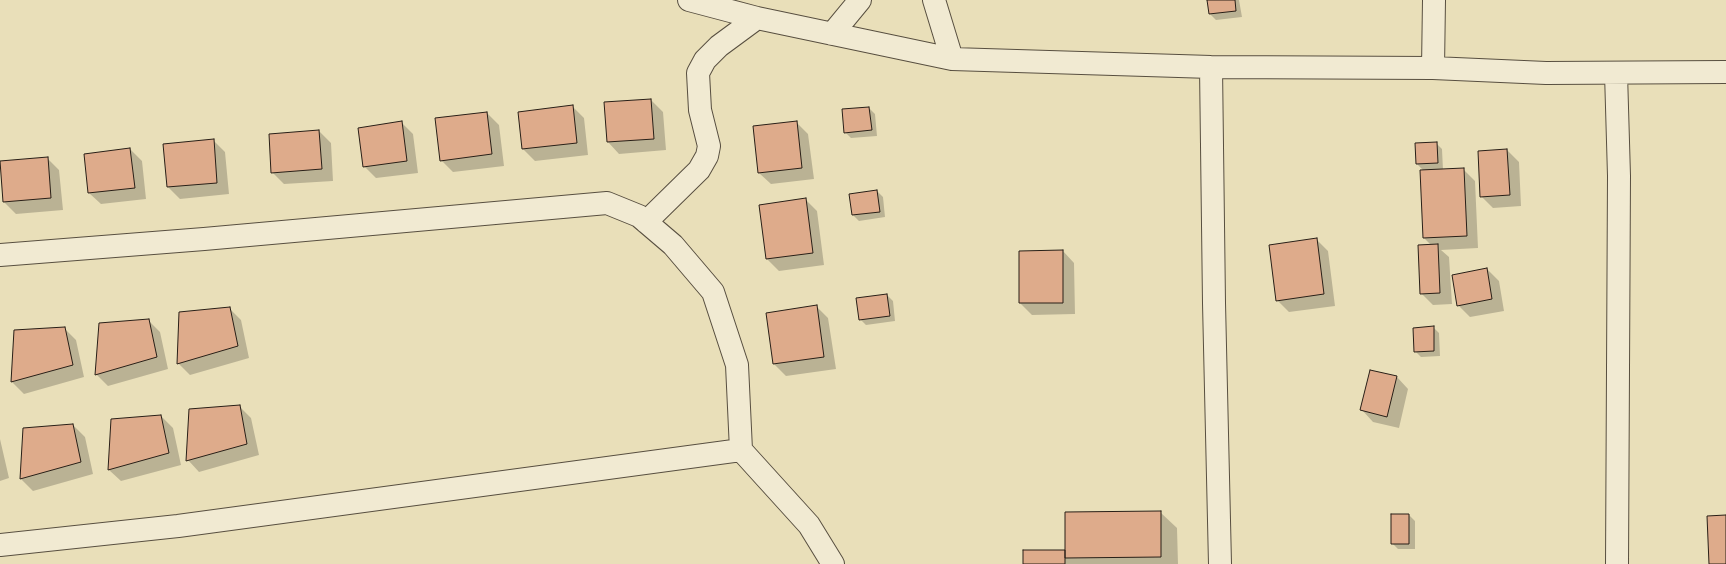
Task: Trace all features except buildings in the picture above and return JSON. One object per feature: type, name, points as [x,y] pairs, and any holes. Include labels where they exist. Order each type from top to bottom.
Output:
[{"type":"street","points":[[689,0],[757,18],[952,59],[1212,67],[1433,68],[1546,73],[1726,72]]},
{"type":"street","points":[[832,34],[860,0]]},
{"type":"street","points":[[934,0],[952,59]]},
{"type":"street","points":[[1433,68],[1434,0]]},
{"type":"street","points":[[646,222],[699,170],[707,156],[709,146],[700,110],[698,73],[705,60],[720,46],[757,18]]},
{"type":"street","points":[[1212,67],[1214,303],[1220,564]]},
{"type":"street","points":[[1616,73],[1619,176],[1617,564]]},
{"type":"street","points":[[0,255],[204,240],[607,203],[639,216],[673,245],[713,292],[737,364],[741,450],[809,525],[833,564]]},
{"type":"street","points":[[0,545],[178,526],[741,450]]}]
